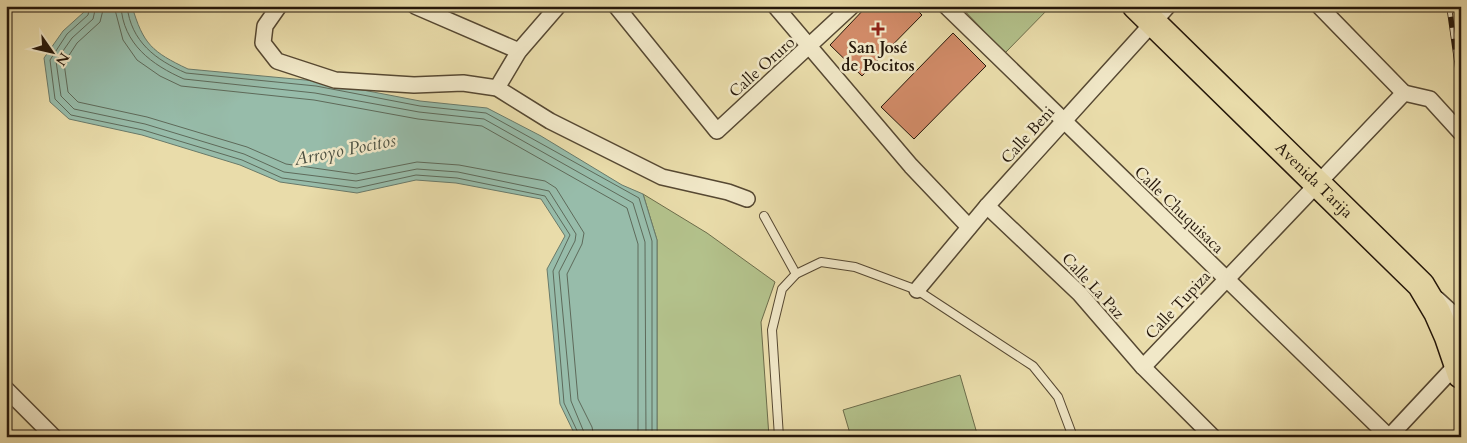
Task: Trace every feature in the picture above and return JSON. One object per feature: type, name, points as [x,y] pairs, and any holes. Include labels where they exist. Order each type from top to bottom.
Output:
[{"type":"highway","name":"Avenida Tarija","points":[[1153,12],[1318,183],[1421,285],[1437,312],[1459,367]]},
{"type":"street","points":[[279,6],[265,26],[263,42],[276,61],[335,80],[414,85],[463,83],[497,88],[550,121],[662,177],[747,199]]},
{"type":"street","points":[[415,6],[519,51]]},
{"type":"street","points":[[497,88],[519,51],[558,6]]},
{"type":"street","name":"Calle Oruro","points":[[616,6],[717,131],[852,6]]},
{"type":"street","points":[[775,6],[911,166],[969,227]]},
{"type":"street","name":"Calle Chuquisaca","points":[[946,6],[1063,122],[1389,437]]},
{"type":"street","points":[[1319,6],[1404,93],[1430,99],[1461,132]]},
{"type":"street","name":"Calle Beni","points":[[917,290],[987,206],[1063,122],[1153,12]]},
{"type":"street","name":"Calle Tupiza","points":[[1143,367],[1404,93]]},
{"type":"street","name":"Calle La Paz","points":[[987,206],[1080,294],[1143,367],[1213,437]]},
{"type":"street","points":[[1421,285],[1461,321]]},
{"type":"street","points":[[1389,437],[1459,367]]},
{"type":"street","points":[[6,389],[54,437]]},
{"type":"lane","points":[[764,216],[796,274]]},
{"type":"lane","points":[[779,437],[772,330],[782,289],[796,274],[821,262],[855,266],[917,290],[1033,366],[1058,397],[1073,437]]},
{"type":"green space","points":[[960,6],[1051,6],[1005,53]]},
{"type":"green space","points":[[643,194],[707,233],[775,282],[761,322],[769,437],[657,437],[657,240]]},
{"type":"green space","points":[[960,375],[978,437],[851,437],[843,410]]},
{"type":"water","name":"Arroyo Pocitos","points":[[86,6],[132,6],[140,29],[157,52],[188,69],[316,81],[420,101],[487,108],[541,136],[622,185],[643,194],[657,240],[657,437],[576,437],[560,404],[547,269],[565,236],[541,199],[456,183],[416,180],[357,193],[280,182],[240,165],[142,135],[69,119],[50,102],[44,58],[63,31],[84,12]]},
{"type":"building","points":[[867,6],[913,6],[922,15],[862,76],[830,45]]},
{"type":"building","points":[[953,33],[986,66],[914,139],[881,107]]},
{"type":"railway","points":[[1449,6],[1461,91]]},
{"type":"place","name":"San José de Pocitos","points":[[878,29]]}]
